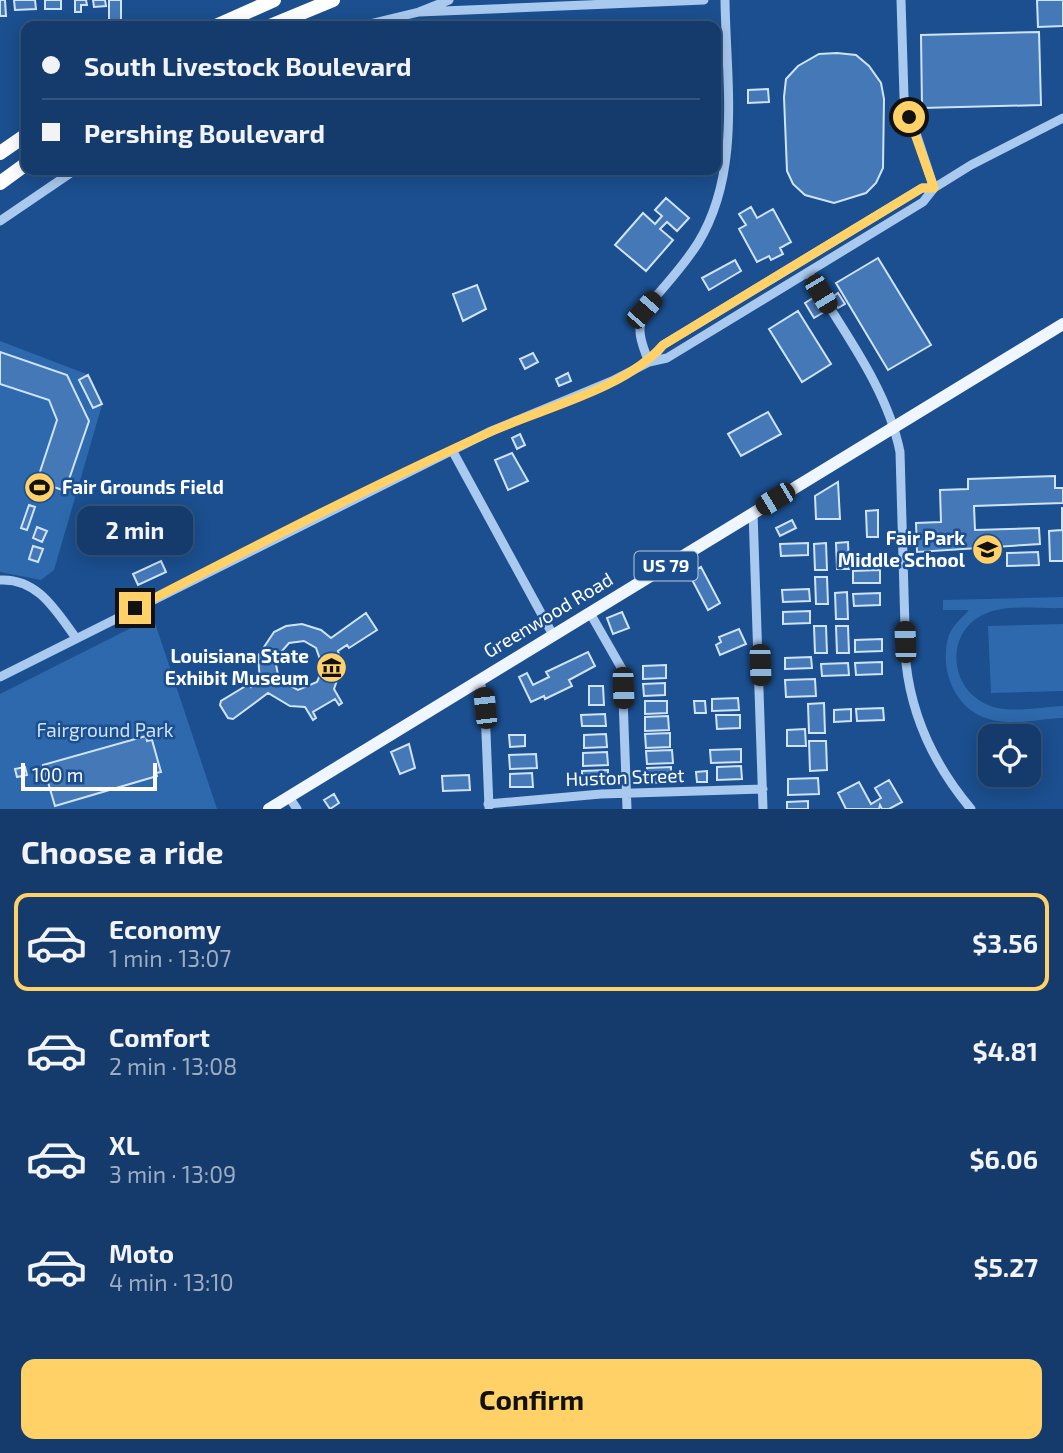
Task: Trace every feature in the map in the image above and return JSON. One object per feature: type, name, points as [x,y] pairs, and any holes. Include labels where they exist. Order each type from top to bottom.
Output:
[{"type":"highway","points":[[227,21],[274,0]]},
{"type":"highway","points":[[282,21],[332,0]]},
{"type":"highway","points":[[0,153],[21,138]]},
{"type":"highway","points":[[0,184],[21,168]]},
{"type":"main road","name":"Greenwood Road","points":[[269,809],[1063,324]]},
{"type":"street","points":[[382,21],[419,12],[449,0]]},
{"type":"street","points":[[419,12],[704,0]]},
{"type":"street","points":[[649,362],[639,328],[644,310],[697,244],[714,211],[722,183],[727,149],[725,0]]},
{"type":"street","points":[[901,0],[904,97],[934,188]]},
{"type":"street","points":[[0,677],[452,450],[612,381],[649,362],[667,358],[923,202],[934,188],[1004,146],[1063,118]]},
{"type":"street","points":[[0,221],[68,175]]},
{"type":"street","points":[[649,362],[663,345],[922,188],[934,188]]},
{"type":"street","points":[[808,274],[882,398],[895,426],[900,452],[906,663],[910,690],[917,719],[931,750],[971,809]]},
{"type":"street","points":[[452,450],[553,635]]},
{"type":"street","points":[[753,512],[763,809]]},
{"type":"street","points":[[0,580],[21,583],[39,592],[76,638]]},
{"type":"street","points":[[590,613],[622,669],[627,809]]},
{"type":"street","points":[[480,680],[485,708],[489,806]]},
{"type":"street","name":"Huston Street","points":[[489,806],[626,793],[763,789]]},
{"type":"street","points":[[289,797],[297,809]]},
{"type":"green space","name":"Fair Grounds Field","points":[[0,341],[89,375],[102,405],[54,570],[41,580],[0,572]]},
{"type":"green space","points":[[1063,597],[1063,608],[996,610],[973,621],[958,645],[956,659],[965,686],[974,697],[988,705],[1015,710],[1063,706],[1063,718],[1002,722],[972,711],[956,694],[947,671],[946,659],[949,635],[969,610],[943,610],[943,600]]},
{"type":"green space","name":"Fairground Park","points":[[153,617],[217,809],[0,809],[0,694]]},
{"type":"green space","points":[[1063,624],[1063,691],[991,693],[988,626]]},
{"type":"building","points":[[0,0],[5,0],[6,16],[0,16]]},
{"type":"building","points":[[14,0],[35,0],[36,9],[15,10]]},
{"type":"building","points":[[45,0],[61,0],[61,9],[45,9]]},
{"type":"building","points":[[75,0],[86,0],[87,5],[81,5],[81,12],[75,12]]},
{"type":"building","points":[[93,0],[105,0],[106,6],[94,7]]},
{"type":"building","points":[[109,0],[121,0],[121,21],[109,21]]},
{"type":"building","points":[[1037,0],[1063,0],[1063,26],[1038,27]]},
{"type":"building","points":[[1039,32],[1041,105],[922,108],[921,35]]},
{"type":"building","points":[[819,54],[856,55],[869,66],[881,83],[884,99],[883,168],[876,183],[866,193],[834,203],[805,195],[793,184],[787,171],[784,97],[786,79],[798,66]]},
{"type":"building","points":[[768,89],[769,102],[748,103],[748,90]]},
{"type":"building","points":[[666,198],[689,218],[677,231],[667,222],[660,229],[673,240],[646,271],[615,245],[643,213],[655,224],[662,216],[655,210]]},
{"type":"building","points":[[751,207],[757,218],[773,209],[791,242],[780,248],[783,254],[771,260],[769,256],[757,262],[739,229],[746,225],[739,214]]},
{"type":"building","points":[[878,258],[931,345],[888,370],[836,283]]},
{"type":"building","points":[[735,260],[741,271],[709,290],[702,278]]},
{"type":"building","points":[[477,285],[486,309],[463,321],[453,294]]},
{"type":"building","points":[[838,293],[845,304],[838,308],[831,298]]},
{"type":"building","points":[[819,294],[829,309],[814,318],[805,303]]},
{"type":"building","points":[[798,311],[831,364],[802,382],[769,329]]},
{"type":"building","points":[[0,352],[67,375],[89,421],[65,491],[37,481],[57,420],[49,400],[0,384]]},
{"type":"building","points":[[533,353],[538,362],[525,369],[520,359]]},
{"type":"building","points":[[568,373],[571,381],[559,386],[556,379]]},
{"type":"building","points":[[88,375],[102,404],[93,408],[79,380]]},
{"type":"building","points":[[768,412],[781,434],[741,456],[728,434]]},
{"type":"building","points":[[520,434],[525,445],[517,449],[512,438]]},
{"type":"building","points":[[512,453],[528,481],[508,490],[495,460]]},
{"type":"building","points":[[1055,476],[1055,488],[1063,488],[1063,503],[974,506],[975,530],[1039,528],[1040,544],[917,552],[916,523],[941,522],[940,490],[968,489],[968,479]]},
{"type":"building","points":[[838,482],[840,519],[816,519],[815,496]]},
{"type":"building","points":[[29,505],[35,507],[27,530],[21,528]]},
{"type":"building","points":[[1062,508],[1063,561],[1050,561],[1049,531],[1062,530]]},
{"type":"building","points":[[878,510],[878,537],[867,537],[866,511]]},
{"type":"building","points":[[792,520],[796,528],[780,536],[776,528]]},
{"type":"building","points":[[37,527],[47,531],[42,542],[33,538]]},
{"type":"building","points":[[848,542],[849,569],[837,569],[836,543]]},
{"type":"building","points":[[808,543],[808,555],[781,556],[780,544]]},
{"type":"building","points":[[826,543],[827,570],[815,570],[814,544]]},
{"type":"building","points":[[33,546],[43,549],[38,562],[29,559]]},
{"type":"building","points":[[1038,552],[1039,565],[1007,566],[1007,553]]},
{"type":"building","points":[[161,561],[166,572],[138,585],[133,574]]},
{"type":"building","points":[[701,567],[720,603],[708,610],[689,574]]},
{"type":"building","points":[[880,570],[880,583],[853,583],[853,571]]},
{"type":"building","points":[[815,577],[827,577],[828,604],[816,604]]},
{"type":"building","points":[[809,589],[810,601],[783,602],[782,590]]},
{"type":"building","points":[[847,592],[848,619],[836,619],[835,593]]},
{"type":"building","points":[[880,593],[880,605],[854,606],[853,594]]},
{"type":"building","points":[[810,611],[810,623],[783,624],[783,612]]},
{"type":"building","points":[[622,612],[629,628],[613,634],[607,618]]},
{"type":"building","name":"Louisiana State Exhibit Museum","points":[[366,613],[377,630],[349,648],[347,645],[338,651],[342,666],[334,689],[342,703],[339,705],[335,699],[313,712],[316,718],[313,720],[305,707],[290,706],[268,693],[233,719],[228,718],[220,705],[221,701],[249,684],[251,687],[260,681],[258,656],[274,632],[286,626],[302,624],[321,630],[331,638]],"holes":[[[304,641],[316,648],[323,668],[317,682],[298,690],[279,680],[275,659],[289,643]]]},
{"type":"building","points":[[814,626],[826,626],[827,653],[815,653]]},
{"type":"building","points":[[836,626],[848,626],[849,653],[837,653]]},
{"type":"building","points":[[739,629],[746,644],[720,655],[716,645],[721,642],[719,637]]},
{"type":"building","points":[[882,639],[882,651],[855,652],[855,640]]},
{"type":"building","points":[[588,652],[595,666],[569,680],[572,686],[545,699],[544,696],[531,702],[519,677],[527,673],[533,685],[549,677],[546,672]]},
{"type":"building","points":[[811,657],[812,668],[785,669],[785,658]]},
{"type":"building","points":[[882,662],[882,674],[856,675],[855,663]]},
{"type":"building","points":[[848,663],[849,675],[822,676],[821,664]]},
{"type":"building","points":[[666,665],[666,678],[643,679],[643,666]]},
{"type":"building","points":[[815,679],[816,696],[786,697],[785,680]]},
{"type":"building","points":[[665,683],[665,695],[644,696],[643,684]]},
{"type":"building","points":[[589,686],[603,686],[604,705],[589,705]]},
{"type":"building","points":[[738,698],[739,710],[712,711],[712,699]]},
{"type":"building","points":[[645,701],[667,701],[667,713],[645,714]]},
{"type":"building","points":[[694,701],[705,701],[706,713],[695,713]]},
{"type":"building","points":[[824,703],[825,733],[809,733],[808,704]]},
{"type":"building","points":[[883,708],[884,720],[857,721],[856,709]]},
{"type":"building","points":[[851,709],[851,721],[834,722],[834,710]]},
{"type":"building","points":[[605,714],[606,726],[582,726],[581,715]]},
{"type":"building","points":[[716,715],[740,715],[740,728],[717,729]]},
{"type":"building","points":[[668,716],[669,730],[645,731],[645,717]]},
{"type":"building","points":[[805,729],[806,746],[787,746],[787,730]]},
{"type":"building","points":[[670,733],[670,747],[646,748],[645,734]]},
{"type":"building","points":[[606,734],[607,747],[584,748],[584,735]]},
{"type":"building","points":[[509,735],[525,735],[525,746],[510,747]]},
{"type":"building","points":[[146,736],[147,741],[152,740],[161,772],[156,773],[157,776],[55,806],[43,765]]},
{"type":"building","points":[[809,741],[826,741],[827,770],[810,771]]},
{"type":"building","points":[[409,744],[415,768],[400,774],[391,752]]},
{"type":"building","points":[[741,749],[741,762],[711,763],[710,750]]},
{"type":"building","points":[[672,750],[673,763],[647,764],[646,751]]},
{"type":"building","points":[[607,752],[608,765],[583,766],[583,753]]},
{"type":"building","points":[[536,754],[537,768],[510,769],[509,755]]},
{"type":"building","points":[[741,766],[742,779],[717,780],[717,767]]},
{"type":"building","points":[[25,767],[27,775],[17,777],[15,769]]},
{"type":"building","points":[[671,767],[671,782],[647,783],[647,768]]},
{"type":"building","points":[[608,770],[608,784],[582,785],[582,771]]},
{"type":"building","points":[[707,771],[707,782],[697,782],[696,772]]},
{"type":"building","points":[[532,773],[533,787],[510,787],[510,774]]},
{"type":"building","points":[[469,775],[470,790],[443,791],[442,776]]},
{"type":"building","points":[[818,778],[819,794],[788,795],[788,779]]},
{"type":"building","points":[[889,780],[902,802],[889,809],[882,809],[880,805],[879,809],[846,809],[838,793],[859,782],[871,804],[881,798],[875,788]]},
{"type":"building","points":[[334,794],[339,803],[330,809],[324,800]]},
{"type":"building","points":[[808,801],[808,809],[787,809],[787,802]]},
{"type":"place","name":"Fair Grounds Field","points":[[39,487]]},
{"type":"place","name":"Fair Park Middle School","points":[[988,549]]},
{"type":"place","name":"Louisiana State Exhibit Museum","points":[[332,667]]},
{"type":"route","points":[[135,608],[489,432],[612,381],[649,362],[663,345],[922,188],[934,188],[909,117]]}]
